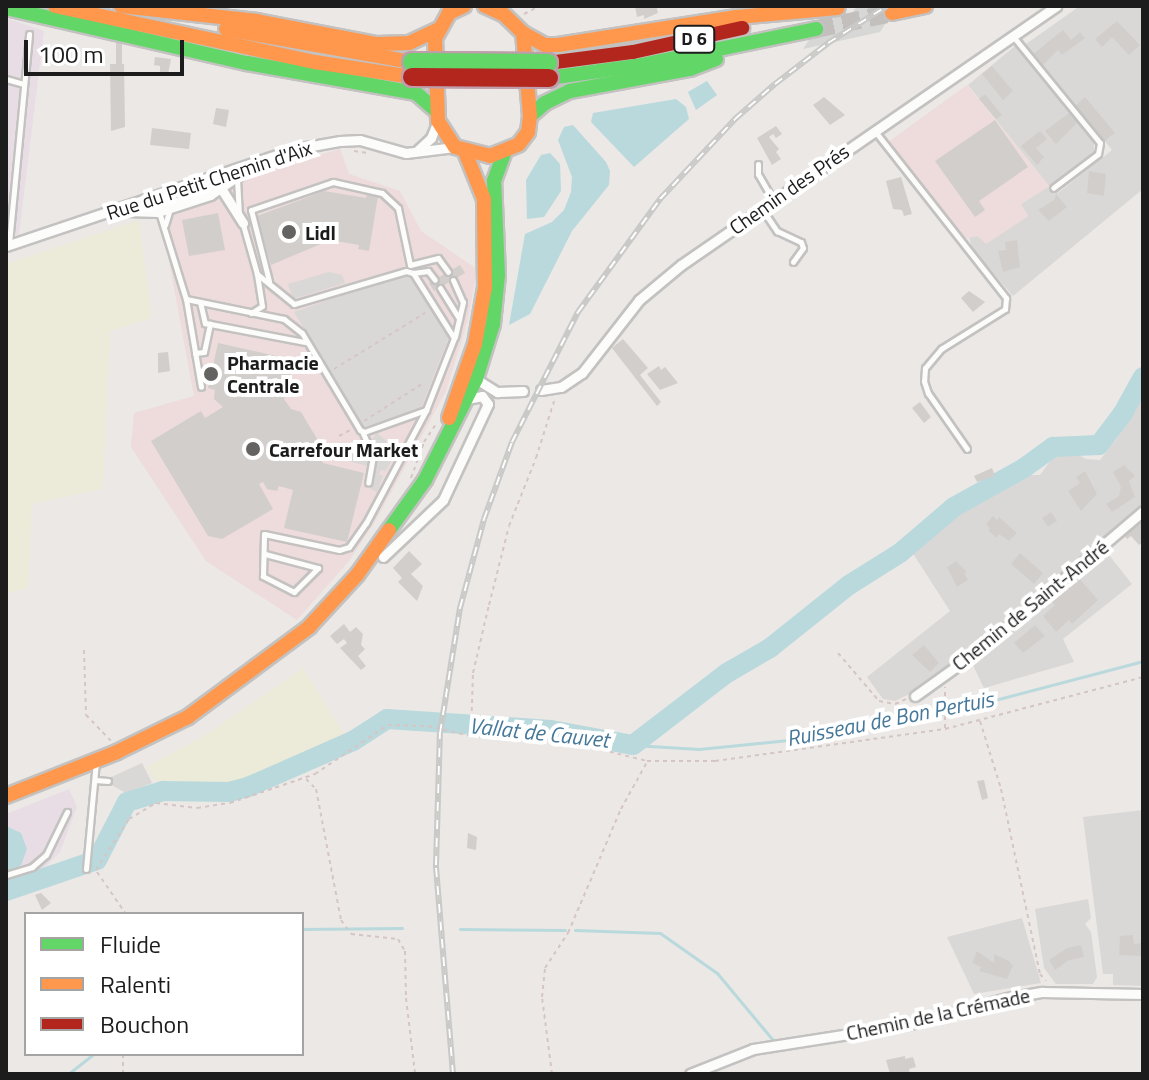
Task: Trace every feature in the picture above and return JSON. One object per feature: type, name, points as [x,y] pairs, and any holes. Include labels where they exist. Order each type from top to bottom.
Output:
[{"type":"main road","name":"D 6","points":[[55,6],[315,62],[412,69],[548,70],[636,66],[816,29]]},
{"type":"main road","name":"D 6","points":[[119,6],[412,69]]},
{"type":"main road","points":[[119,6],[257,21],[377,44],[409,43],[439,29]]},
{"type":"main road","points":[[892,13],[925,6]]},
{"type":"main road","points":[[437,116],[434,45],[439,29],[455,7]]},
{"type":"main road","points":[[491,7],[545,45],[583,43],[737,17],[842,7]]},
{"type":"main road","name":"D 6","points":[[548,70],[842,7]]},
{"type":"main road","points":[[6,8],[68,25],[261,66],[416,93],[437,116],[460,149],[484,199],[486,255],[481,317],[453,409],[405,499],[384,548]]},
{"type":"main road","points":[[460,149],[482,156],[504,153],[524,138],[530,116],[519,28]]},
{"type":"main road","points":[[530,116],[552,99],[570,91],[690,69],[775,38]]},
{"type":"main road","points":[[6,796],[95,770],[117,752],[188,717],[309,627],[384,548],[468,399],[493,324],[498,275],[494,181],[504,153]]},
{"type":"street","name":"Chemin des Prés","points":[[541,390],[554,388],[582,373],[656,284],[1011,34],[1056,6]]},
{"type":"street","points":[[415,152],[428,142],[437,116]]},
{"type":"street","name":"Rue du Petit Chemin d'Aix","points":[[7,245],[212,181],[295,149],[360,140],[395,151],[460,149]]},
{"type":"street","points":[[111,212],[143,209],[158,212],[170,208],[220,188],[257,163]]},
{"type":"street","points":[[212,181],[243,223]]},
{"type":"street","points":[[476,379],[497,392],[523,391]]},
{"type":"street","points":[[384,548],[443,500],[488,404],[482,396],[468,399]]},
{"type":"street","name":"Chemin de Saint-André","points":[[915,696],[1074,572],[1143,511]]},
{"type":"street","name":"Chemin de la Crémade","points":[[690,1074],[753,1049],[882,1029],[1007,998],[1049,992],[1143,994]]},
{"type":"lane","points":[[7,245],[29,34]]},
{"type":"lane","points":[[1011,34],[1100,143],[1098,154],[1053,188]]},
{"type":"lane","points":[[6,79],[23,84]]},
{"type":"lane","points":[[874,130],[1006,298],[1005,309],[941,349],[925,368],[924,381],[928,393],[967,449]]},
{"type":"lane","points":[[758,164],[758,174],[773,200]]},
{"type":"lane","points":[[237,177],[235,199],[257,274],[262,306],[250,313]]},
{"type":"lane","points":[[165,225],[172,202],[212,181]]},
{"type":"lane","points":[[270,284],[251,210],[333,182],[382,193],[398,208],[410,269],[454,338]]},
{"type":"lane","points":[[762,208],[777,231],[801,242],[803,248],[793,262]]},
{"type":"lane","points":[[158,212],[165,225],[186,299],[201,387]]},
{"type":"lane","points":[[257,274],[294,304],[438,258],[448,272]]},
{"type":"lane","points":[[410,269],[428,271],[435,280]]},
{"type":"lane","points":[[265,554],[318,568],[294,592],[263,576],[264,534],[339,550],[349,547],[366,523],[426,410],[454,338],[463,302],[453,280]]},
{"type":"lane","points":[[440,288],[459,319]]},
{"type":"lane","points":[[186,299],[284,319],[307,342],[360,428],[373,456],[368,483]]},
{"type":"lane","points":[[200,302],[205,323],[307,342]]},
{"type":"lane","points":[[195,353],[204,352],[210,324]]},
{"type":"lane","points":[[360,428],[426,410]]},
{"type":"lane","points":[[95,770],[108,781]]},
{"type":"lane","points":[[86,869],[95,770]]},
{"type":"lane","points":[[6,875],[32,867],[46,855],[67,812]]},
{"type":"path","points":[[519,28],[539,6]]},
{"type":"path","points":[[326,374],[425,313]]},
{"type":"path","points":[[339,436],[360,428],[422,384]]},
{"type":"path","points":[[471,736],[473,673],[489,605],[509,526],[554,406],[554,388]]},
{"type":"path","points":[[405,499],[424,442],[440,418]]},
{"type":"path","points":[[84,650],[86,715],[109,737],[117,752]]},
{"type":"path","points":[[838,653],[879,701],[895,704],[915,696]]},
{"type":"path","points":[[945,729],[942,709],[946,673]]},
{"type":"path","points":[[125,912],[96,870],[129,819],[156,803],[197,808],[230,803],[304,778],[388,725],[428,726],[471,736],[571,742],[647,761],[715,761],[945,729],[1143,677]]},
{"type":"path","points":[[979,720],[1001,789],[1040,974],[1049,992]]},
{"type":"path","points":[[552,1074],[542,997],[545,968],[568,933],[621,809],[647,761]]},
{"type":"path","points":[[304,778],[316,789],[342,922],[351,934],[391,937],[402,943],[415,1074]]},
{"type":"shaded area","points":[[1143,6],[1143,189],[1013,296],[972,248],[969,237],[978,236],[986,243],[1028,216],[1021,204],[1049,186],[968,85],[1015,46],[1094,138],[1094,152],[1050,186],[1058,193],[1112,150],[1026,44],[1077,8]]},
{"type":"shaded area","points":[[6,18],[44,31],[19,234],[6,238]]},
{"type":"shaded area","points":[[967,85],[1049,186],[1021,204],[1028,216],[986,244],[978,236],[963,239],[888,142]]},
{"type":"shaded area","points":[[340,149],[349,174],[400,191],[421,231],[477,269],[468,320],[446,391],[376,520],[349,561],[297,620],[206,561],[131,447],[134,413],[194,396],[158,202]]},
{"type":"shaded area","points":[[139,220],[152,318],[110,331],[103,489],[32,504],[28,588],[6,593],[6,264]]},
{"type":"shaded area","points":[[329,272],[342,275],[345,283],[293,299],[288,284]]},
{"type":"shaded area","points":[[396,277],[410,277],[449,337],[421,408],[364,427],[294,312]]},
{"type":"shaded area","points":[[1143,383],[1143,504],[928,685],[895,701],[883,699],[867,677],[950,611],[912,552],[964,504],[1017,475],[1040,475],[1059,449],[1068,449],[1086,459],[1100,460],[1118,437]]},
{"type":"shaded area","points":[[377,433],[390,444],[387,450],[395,454],[386,471],[381,470],[379,474],[383,476],[377,492],[367,487],[371,467],[345,460],[351,442],[371,440]]},
{"type":"shaded area","points":[[1105,550],[1132,584],[1063,639],[1074,662],[984,688],[971,661]]},
{"type":"shaded area","points":[[303,668],[344,734],[308,756],[235,782],[156,782],[146,767],[204,736]]},
{"type":"shaded area","points":[[142,763],[152,783],[126,793],[107,779]]},
{"type":"shaded area","points":[[69,789],[77,807],[60,852],[41,871],[6,887],[6,814]]},
{"type":"shaded area","points":[[1143,810],[1143,986],[1113,985],[1113,974],[1103,974],[1083,817]]},
{"type":"shaded area","points":[[1088,899],[1091,918],[1085,924],[1091,932],[1097,977],[1093,984],[1056,984],[1044,968],[1035,909]]},
{"type":"shaded area","points":[[1022,918],[1041,983],[974,994],[947,937]]},
{"type":"water","points":[[707,81],[717,95],[696,110],[688,92]]},
{"type":"water","points":[[676,99],[686,107],[689,119],[634,167],[591,122],[593,113]]},
{"type":"water","points":[[573,125],[606,162],[610,171],[609,185],[572,231],[530,314],[509,325],[525,234],[552,222],[564,210],[571,192],[572,177],[558,140],[564,127]]},
{"type":"water","points":[[550,153],[560,164],[561,191],[544,217],[527,219],[526,180],[541,155]]},
{"type":"water","points":[[6,826],[21,833],[27,849],[21,865],[6,873]]},
{"type":"pier","points":[[857,6],[897,6],[880,32],[803,49],[822,20],[852,13]]},
{"type":"building","points":[[635,6],[656,6],[658,13],[644,19],[644,15],[637,17]]},
{"type":"building","points":[[1117,21],[1140,45],[1129,55],[1112,37],[1102,47],[1095,39]]},
{"type":"building","points":[[1063,30],[1071,40],[1080,32],[1085,38],[1062,55],[1058,50],[1042,66],[1032,55]]},
{"type":"building","points":[[116,42],[122,43],[125,127],[111,131],[110,64],[116,64]]},
{"type":"building","points":[[155,57],[171,59],[168,74],[160,73],[160,66],[154,65]]},
{"type":"building","points":[[992,66],[1013,91],[1003,100],[982,74]]},
{"type":"building","points":[[985,94],[1002,115],[996,119],[979,99]]},
{"type":"building","points":[[824,97],[845,115],[830,125],[813,105]]},
{"type":"building","points":[[1085,97],[1115,133],[1104,141],[1075,106]]},
{"type":"building","points":[[216,108],[229,110],[226,127],[213,124]]},
{"type":"building","points":[[1069,113],[1077,123],[1056,144],[1045,131]]},
{"type":"building","points":[[995,120],[1028,167],[979,201],[985,210],[975,217],[935,161]]},
{"type":"building","points":[[776,126],[782,134],[776,138],[773,134],[769,137],[779,149],[776,152],[781,159],[772,165],[757,138]]},
{"type":"building","points":[[152,128],[191,133],[189,149],[150,145]]},
{"type":"building","points":[[1040,131],[1047,139],[1036,148],[1044,157],[1037,165],[1021,146]]},
{"type":"building","points":[[1089,171],[1106,174],[1104,196],[1087,193]]},
{"type":"building","points":[[901,177],[912,214],[904,216],[902,210],[893,209],[886,181]]},
{"type":"building","points":[[324,191],[366,198],[367,194],[378,196],[369,251],[358,249],[359,245],[330,240],[271,265],[257,216]]},
{"type":"building","points":[[1056,194],[1067,207],[1049,221],[1038,210],[1054,200]]},
{"type":"building","points":[[218,213],[225,250],[189,256],[182,220]]},
{"type":"building","points":[[1017,240],[1020,267],[1003,272],[998,251],[1006,250],[1005,242]]},
{"type":"building","points":[[460,265],[465,273],[434,291],[429,283]]},
{"type":"building","points":[[969,291],[985,302],[973,312],[961,298]]},
{"type":"building","points":[[623,339],[648,368],[640,375],[661,402],[657,406],[612,348]]},
{"type":"building","points":[[218,343],[294,360],[284,399],[291,409],[301,412],[319,442],[316,453],[323,463],[364,473],[347,542],[284,528],[293,490],[279,486],[277,491],[267,489],[263,482],[259,484],[273,509],[222,539],[208,536],[151,441],[201,411],[205,418],[223,407],[214,399],[215,390],[208,388]]},
{"type":"building","points":[[168,352],[170,371],[158,373],[158,353]]},
{"type":"building","points":[[659,366],[661,370],[665,367],[678,383],[660,390],[647,374]]},
{"type":"building","points":[[920,402],[931,417],[924,423],[912,408]]},
{"type":"building","points":[[1124,465],[1135,476],[1129,481],[1135,497],[1112,512],[1106,504],[1119,496],[1121,487],[1113,472]]},
{"type":"building","points":[[992,468],[995,476],[977,482],[974,476]]},
{"type":"building","points":[[1085,471],[1097,494],[1081,511],[1068,491],[1080,483],[1076,477]]},
{"type":"building","points":[[1051,512],[1057,521],[1048,527],[1042,518]]},
{"type":"building","points":[[993,516],[997,520],[999,517],[1017,533],[1009,541],[999,534],[996,538],[988,530],[990,528],[986,524]]},
{"type":"building","points":[[1138,519],[1143,525],[1143,542],[1139,545],[1131,536],[1127,539],[1122,532]]},
{"type":"building","points":[[409,551],[422,564],[411,574],[423,586],[417,601],[398,582],[402,578],[393,568]]},
{"type":"building","points":[[1020,553],[1043,573],[1034,584],[1011,564]]},
{"type":"building","points":[[956,561],[967,572],[964,573],[968,580],[957,587],[947,567]]},
{"type":"building","points":[[1078,577],[1098,600],[1072,624],[1069,620],[1056,632],[1043,616],[1055,605],[1049,599]]},
{"type":"building","points":[[344,624],[350,632],[356,627],[363,634],[361,645],[365,649],[358,656],[366,666],[361,670],[340,648],[347,643],[344,639],[337,644],[330,636]]},
{"type":"building","points":[[1035,625],[1045,636],[1023,653],[1014,643]]},
{"type":"building","points":[[924,645],[939,663],[930,672],[912,655]]},
{"type":"building","points":[[984,780],[988,798],[982,800],[977,781]]},
{"type":"building","points":[[468,833],[477,837],[476,850],[467,848]]},
{"type":"building","points":[[41,893],[51,903],[42,910],[35,895]]},
{"type":"building","points":[[1133,935],[1134,944],[1143,943],[1143,956],[1119,955],[1120,936]]},
{"type":"building","points":[[1081,945],[1084,957],[1069,960],[1055,970],[1049,960],[1067,948]]},
{"type":"building","points":[[977,951],[994,963],[994,954],[1009,961],[1013,966],[1007,979],[979,971],[981,967],[972,963]]},
{"type":"building","points":[[905,1056],[905,1059],[913,1057],[916,1067],[909,1069],[910,1074],[890,1074],[886,1060]]},
{"type":"waterway","name":"Vallat de Cauvet","points":[[6,891],[97,860],[127,802],[163,791],[229,792],[248,787],[353,741],[387,719],[551,730],[633,745],[727,673],[770,648],[849,585],[900,553],[954,507],[1024,468],[1053,447],[1099,445],[1123,413],[1143,377]]},
{"type":"waterway","name":"Ruisseau de Bon Pertuis","points":[[633,745],[699,749],[807,738],[941,714],[1143,661]]},
{"type":"waterway","points":[[304,929],[402,928]]},
{"type":"waterway","points":[[460,929],[565,930]]},
{"type":"waterway","points":[[575,930],[660,933],[717,973],[772,1039]]},
{"type":"waterway","points":[[68,1074],[91,1056]]},
{"type":"tunnel","points":[[816,29],[892,13]]},
{"type":"railway","points":[[453,1074],[436,865],[440,733],[460,608],[484,519],[512,442],[578,312],[660,199],[735,119],[775,84],[828,43],[887,6]]},
{"type":"traffic: fast","points":[[6,8],[247,63],[416,93],[437,111]]},
{"type":"traffic: fast","points":[[549,78],[636,66],[816,29]]},
{"type":"traffic: fast","points":[[530,116],[545,103],[570,91],[690,69],[716,59]]},
{"type":"traffic: fast","points":[[412,62],[548,63]]},
{"type":"traffic: fast","points":[[389,530],[425,480],[476,379],[493,324],[498,275],[494,181],[504,153]]},
{"type":"traffic: slow","points":[[55,6],[315,62],[412,77]]},
{"type":"traffic: slow","points":[[121,6],[257,21],[377,44],[409,43],[439,29]]},
{"type":"traffic: slow","points":[[464,6],[449,13],[435,38],[438,121],[455,147],[490,156],[519,144],[528,132],[530,116],[523,33],[503,14],[485,6]]},
{"type":"traffic: slow","points":[[892,13],[925,6]]},
{"type":"traffic: slow","points":[[523,33],[545,45],[558,45],[737,17],[838,8]]},
{"type":"traffic: slow","points":[[226,29],[412,62]]},
{"type":"traffic: slow","points":[[449,418],[475,344],[485,287],[484,199],[465,152]]},
{"type":"traffic: slow","points":[[6,796],[117,752],[188,717],[309,627],[357,575],[389,530]]},
{"type":"traffic: jam","points":[[548,63],[633,52],[742,28]]},
{"type":"traffic: jam","points":[[412,77],[549,78]]},
{"type":"place","name":"Lidl","points":[[289,232]]},
{"type":"place","name":"Pharmacie Centrale","points":[[211,374]]},
{"type":"place","name":"Carrefour Market","points":[[253,449]]}]
